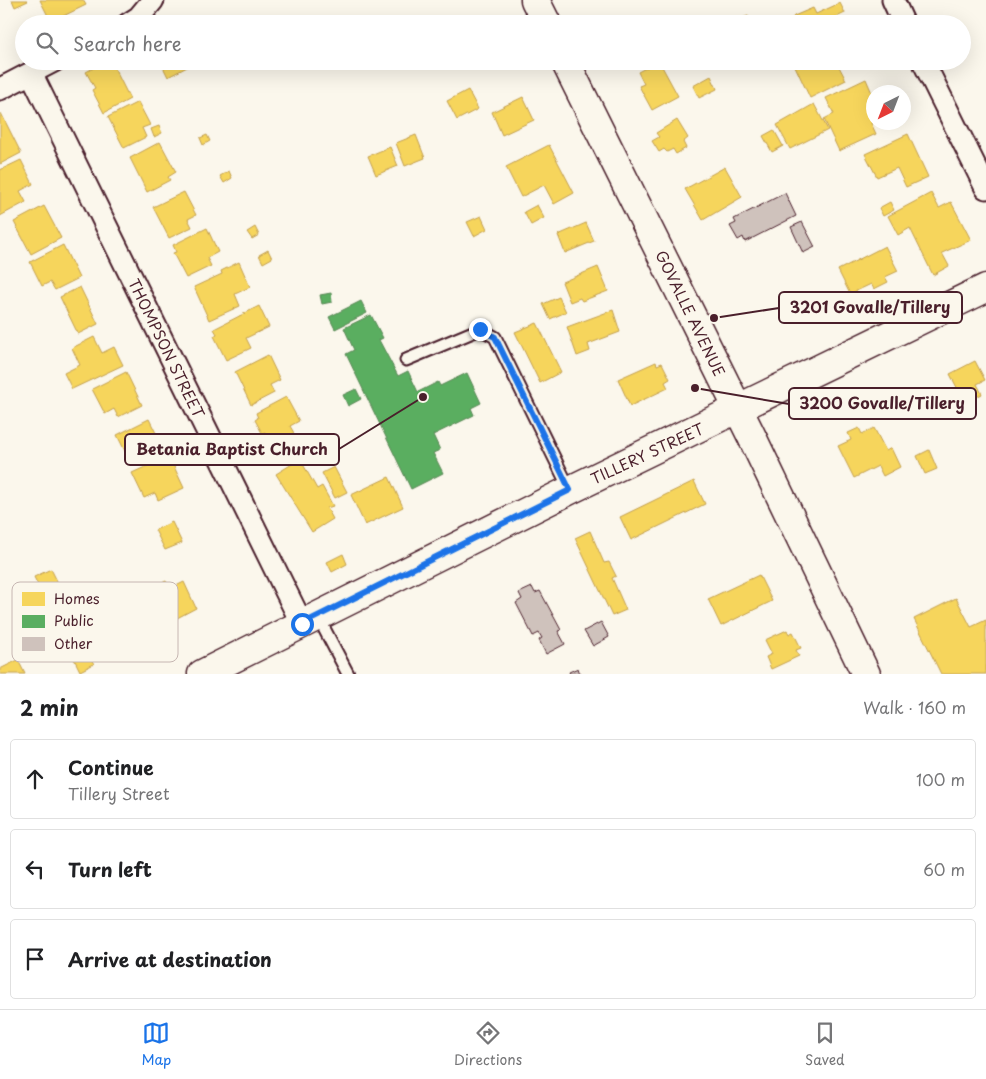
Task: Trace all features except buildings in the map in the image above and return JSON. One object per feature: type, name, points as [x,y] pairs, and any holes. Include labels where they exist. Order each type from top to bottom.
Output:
[{"type":"street","points":[[141,15],[153,0]]},
{"type":"street","points":[[535,0],[542,15]]},
{"type":"street","points":[[893,0],[900,15]]},
{"type":"street","points":[[0,89],[37,70]]},
{"type":"street","name":"GOVALLE AVENUE","points":[[569,70],[738,409],[866,674]]},
{"type":"street","points":[[927,70],[986,188]]},
{"type":"street","name":"THOMPSON STREET","points":[[31,73],[310,620]]},
{"type":"street","name":"TILLERY STREET","points":[[202,674],[570,490],[986,288]]},
{"type":"lane","points":[[406,360],[480,329],[495,337],[570,490]]},
{"type":"lane","points":[[310,620],[348,674]]},
{"type":"place","name":"3201 Govalle/Tillery","points":[[714,318]]},
{"type":"place","name":"3200 Govalle/Tillery","points":[[695,388]]},
{"type":"place","name":"Betania Baptist Church","points":[[423,397]]},
{"type":"route","points":[[302,624],[570,490],[495,337],[480,329]]}]
